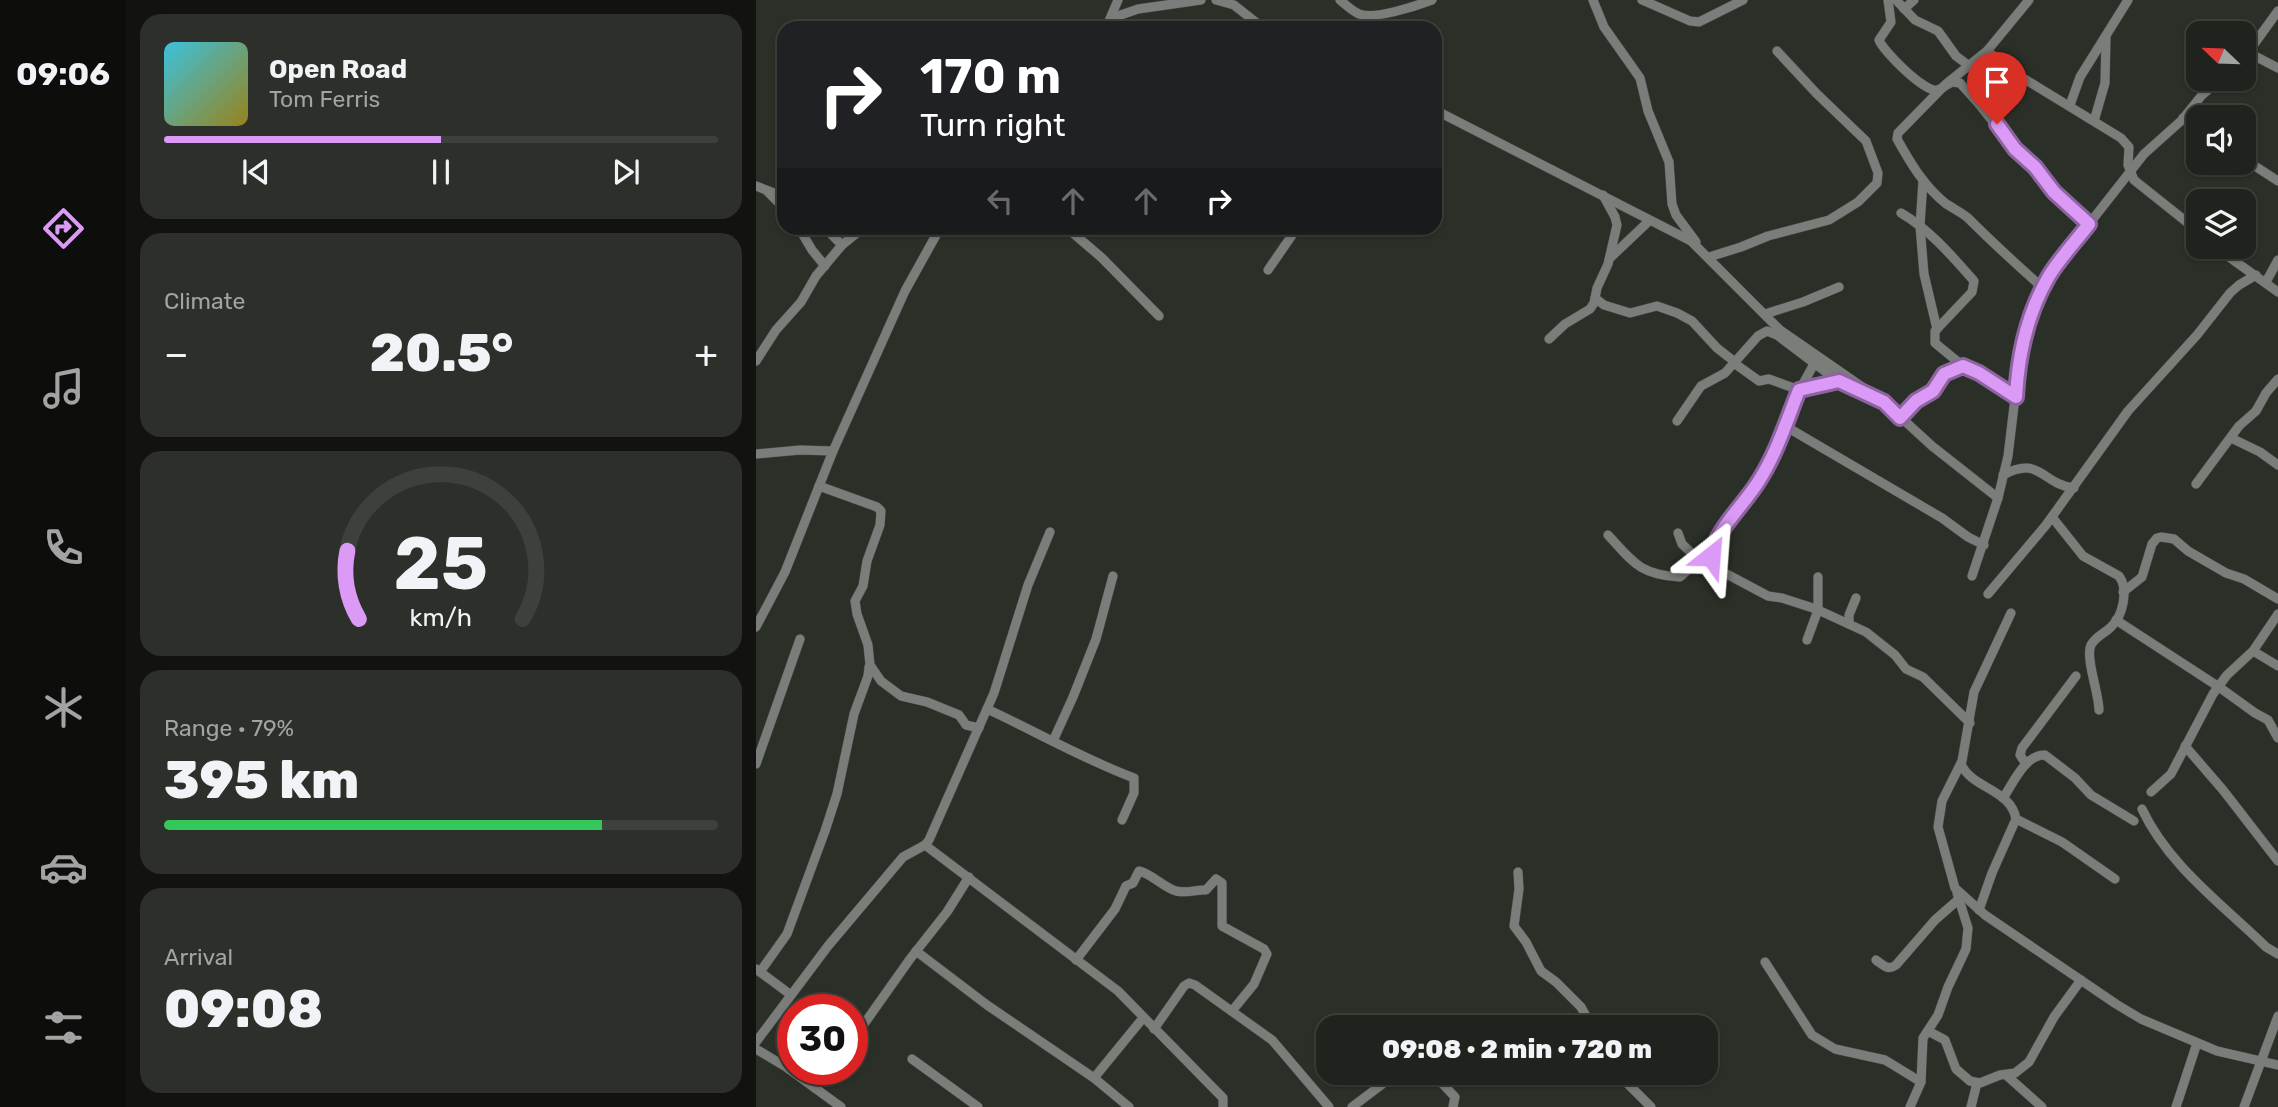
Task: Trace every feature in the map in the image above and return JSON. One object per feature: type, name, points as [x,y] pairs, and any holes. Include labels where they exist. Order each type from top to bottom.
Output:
[{"type":"street","points":[[1110,21],[1118,0]]},
{"type":"street","points":[[1112,18],[1138,9],[1201,0]]},
{"type":"street","points":[[1216,0],[1234,5],[1254,21]]},
{"type":"street","points":[[1340,0],[1374,21]]},
{"type":"street","points":[[1368,16],[1415,7],[1432,0]]},
{"type":"street","points":[[1593,0],[1604,27],[1640,78],[1648,111],[1669,162],[1672,204],[1676,215],[1699,246],[1780,330],[1884,402],[1932,446],[1998,498]]},
{"type":"street","points":[[1642,0],[1699,22],[1744,0]]},
{"type":"street","points":[[1888,0],[1891,22],[1880,38],[1881,45],[1929,89],[1938,90],[1987,51],[2029,0]]},
{"type":"street","points":[[1896,0],[1915,20],[1938,31],[1956,56],[1968,65]]},
{"type":"street","points":[[1905,9],[1914,0]]},
{"type":"street","points":[[2070,105],[2080,76],[2128,0]]},
{"type":"street","points":[[2256,41],[2278,11]]},
{"type":"street","points":[[2094,121],[2105,83],[2106,35]]},
{"type":"street","points":[[1709,257],[1768,236],[1829,220],[1858,202],[1877,183],[1878,173],[1866,141],[1777,51]]},
{"type":"street","points":[[1987,51],[2018,75],[2070,105],[2128,144],[2129,173],[2186,221]]},
{"type":"street","points":[[2256,59],[2278,68]]},
{"type":"street","points":[[2043,288],[1968,218],[1946,204],[1923,180],[1907,160],[1897,135],[1946,84],[1960,83],[2054,192],[2089,224]]},
{"type":"street","points":[[1972,576],[1984,545],[2003,475],[2016,397],[2018,358],[2043,288],[2056,266],[2144,154],[2183,118],[2207,91]]},
{"type":"street","points":[[1442,114],[1699,246]]},
{"type":"street","points":[[2256,167],[2278,181]]},
{"type":"street","points":[[1923,180],[1920,226],[1924,274],[1937,329],[1935,342],[1963,366],[2016,397]]},
{"type":"street","points":[[756,186],[777,194]]},
{"type":"street","points":[[766,190],[777,201]]},
{"type":"street","points":[[1549,339],[1565,324],[1590,309],[1595,298],[1609,260],[1617,225],[1603,195]]},
{"type":"street","points":[[1901,213],[1920,226],[1975,285],[1972,292],[1937,329]]},
{"type":"street","points":[[1609,260],[1649,221]]},
{"type":"street","points":[[803,235],[825,266]]},
{"type":"street","points":[[832,235],[842,246]]},
{"type":"street","points":[[756,361],[825,266],[855,235]]},
{"type":"street","points":[[756,627],[785,572],[833,451],[905,291],[936,235]]},
{"type":"street","points":[[1075,235],[1102,258],[1159,316]]},
{"type":"street","points":[[1268,270],[1292,235]]},
{"type":"street","points":[[2233,259],[2278,292]]},
{"type":"street","points":[[2266,282],[2278,260]]},
{"type":"street","points":[[1988,594],[2052,517],[2128,411],[2197,335],[2230,293],[2256,275]]},
{"type":"street","points":[[1765,314],[1839,287]]},
{"type":"street","points":[[1595,298],[1604,305],[1630,313],[1657,306],[1677,313],[1692,321],[1717,348],[1757,380],[1769,379],[1799,390],[1839,381]]},
{"type":"street","points":[[1678,421],[1701,386],[1725,373],[1758,336],[1767,331],[1777,335],[1839,381],[1884,402]]},
{"type":"street","points":[[1814,364],[1799,390],[1760,479],[1712,550],[1711,556],[1721,571],[1768,596],[1818,610],[1866,632],[1895,655],[1906,669],[1923,677],[1970,723]]},
{"type":"street","points":[[1900,418],[1916,401],[1933,391],[1944,374],[1963,366]]},
{"type":"street","points":[[2196,484],[2245,420],[2256,411],[2278,379]]},
{"type":"street","points":[[1785,426],[1984,545]]},
{"type":"street","points":[[2231,438],[2260,452],[2278,465]]},
{"type":"street","points":[[756,454],[800,450],[833,451]]},
{"type":"street","points":[[2003,475],[2022,468],[2033,469],[2042,472],[2058,485],[2074,488]]},
{"type":"street","points":[[790,994],[758,971],[787,934],[825,831],[843,770],[854,714],[870,665],[868,645],[855,601],[863,586],[867,561],[880,525],[881,511],[877,507],[819,486]]},
{"type":"street","points":[[2052,517],[2083,556],[2121,578],[2123,606],[2113,626],[2095,639],[2088,653],[2099,697],[2099,710]]},
{"type":"street","points":[[792,994],[828,946],[903,857],[925,845],[943,813],[987,709],[1012,642],[1028,585],[1050,532]]},
{"type":"street","points":[[1678,533],[1682,544],[1699,560],[1717,567]]},
{"type":"street","points":[[1608,535],[1639,568],[1648,572],[1680,577],[1699,560]]},
{"type":"street","points":[[2123,592],[2141,577],[2152,544],[2161,537],[2174,539],[2188,551],[2226,573],[2244,579],[2278,599]]},
{"type":"street","points":[[1053,741],[1096,639],[1113,576]]},
{"type":"street","points":[[1807,640],[1818,610],[1818,577]]},
{"type":"street","points":[[1849,624],[1849,615],[1856,598]]},
{"type":"street","points":[[1910,1107],[1921,1082],[1922,1042],[1938,1015],[1966,949],[1968,928],[1938,827],[1938,818],[1946,790],[1961,764],[1974,692],[2011,613]]},
{"type":"street","points":[[2151,792],[2171,774],[2219,687],[2253,651],[2278,614]]},
{"type":"street","points":[[2116,620],[2275,725],[2278,738]]},
{"type":"street","points":[[756,764],[800,639]]},
{"type":"street","points":[[2253,651],[2278,666]]},
{"type":"street","points":[[870,665],[881,681],[901,696],[927,702],[961,716],[966,725],[979,728]]},
{"type":"street","points":[[2026,764],[2020,755],[2021,748],[2076,676]]},
{"type":"street","points":[[987,709],[1109,769],[1134,778],[1134,793],[1122,820]]},
{"type":"street","points":[[2185,746],[2276,854]]},
{"type":"street","points":[[2003,798],[2026,764],[2036,756],[2045,755],[2069,772],[2091,795],[2134,821]]},
{"type":"street","points":[[1961,764],[1977,783],[2003,798],[2013,808],[2016,819],[1979,910]]},
{"type":"street","points":[[2142,809],[2158,839],[2183,868],[2266,947],[2278,954]]},
{"type":"street","points":[[2016,819],[2062,842],[2115,879]]},
{"type":"street","points":[[925,845],[1118,991],[1223,1102],[1234,1107]]},
{"type":"street","points":[[1076,960],[1115,909],[1124,889],[1133,883],[1139,871],[1174,890],[1190,893],[1199,889],[1206,890],[1216,879],[1222,883],[1222,926],[1264,949],[1267,954],[1254,984],[1232,1011]]},
{"type":"street","points":[[1518,872],[1519,889],[1514,926],[1541,971],[1556,982],[1585,1015]]},
{"type":"street","points":[[868,1018],[947,912],[969,877]]},
{"type":"street","points":[[1955,888],[1979,910],[2141,1019],[2197,1043],[2278,1066]]},
{"type":"street","points":[[1876,960],[1884,967],[1893,967],[1935,920],[1959,899]]},
{"type":"street","points":[[916,951],[987,1005],[1094,1078],[1129,1107]]},
{"type":"street","points":[[1765,962],[1812,1035],[1835,1049],[1885,1060],[1921,1082]]},
{"type":"street","points":[[1928,1031],[1945,1040],[1961,1075],[1977,1083],[2021,1070],[2029,1062],[2054,1017],[2081,980]]},
{"type":"street","points":[[1154,1029],[1175,997],[1189,983],[1206,992],[1272,1040],[1329,1107]]},
{"type":"street","points":[[756,1042],[777,1014]]},
{"type":"street","points":[[2244,1107],[2278,1016]]},
{"type":"street","points":[[1094,1078],[1143,1018]]},
{"type":"street","points":[[2176,1107],[2197,1043]]},
{"type":"street","points":[[756,1049],[841,1107]]},
{"type":"street","points":[[912,1059],[978,1107]]},
{"type":"street","points":[[2006,1075],[2042,1107]]},
{"type":"street","points":[[1971,1107],[1977,1083]]},
{"type":"street","points":[[1352,1107],[1381,1085]]},
{"type":"street","points":[[1444,1085],[1455,1097],[1453,1107]]},
{"type":"street","points":[[1629,1085],[1651,1107]]},
{"type":"route","points":[[1711,556],[1716,541],[1760,479],[1780,440],[1799,390],[1839,381],[1884,402],[1900,418],[1916,401],[1933,391],[1944,374],[1963,366],[2016,397],[2018,358],[2043,288],[2056,266],[2089,224],[2054,192],[2035,167],[2015,149],[1997,124]]}]
